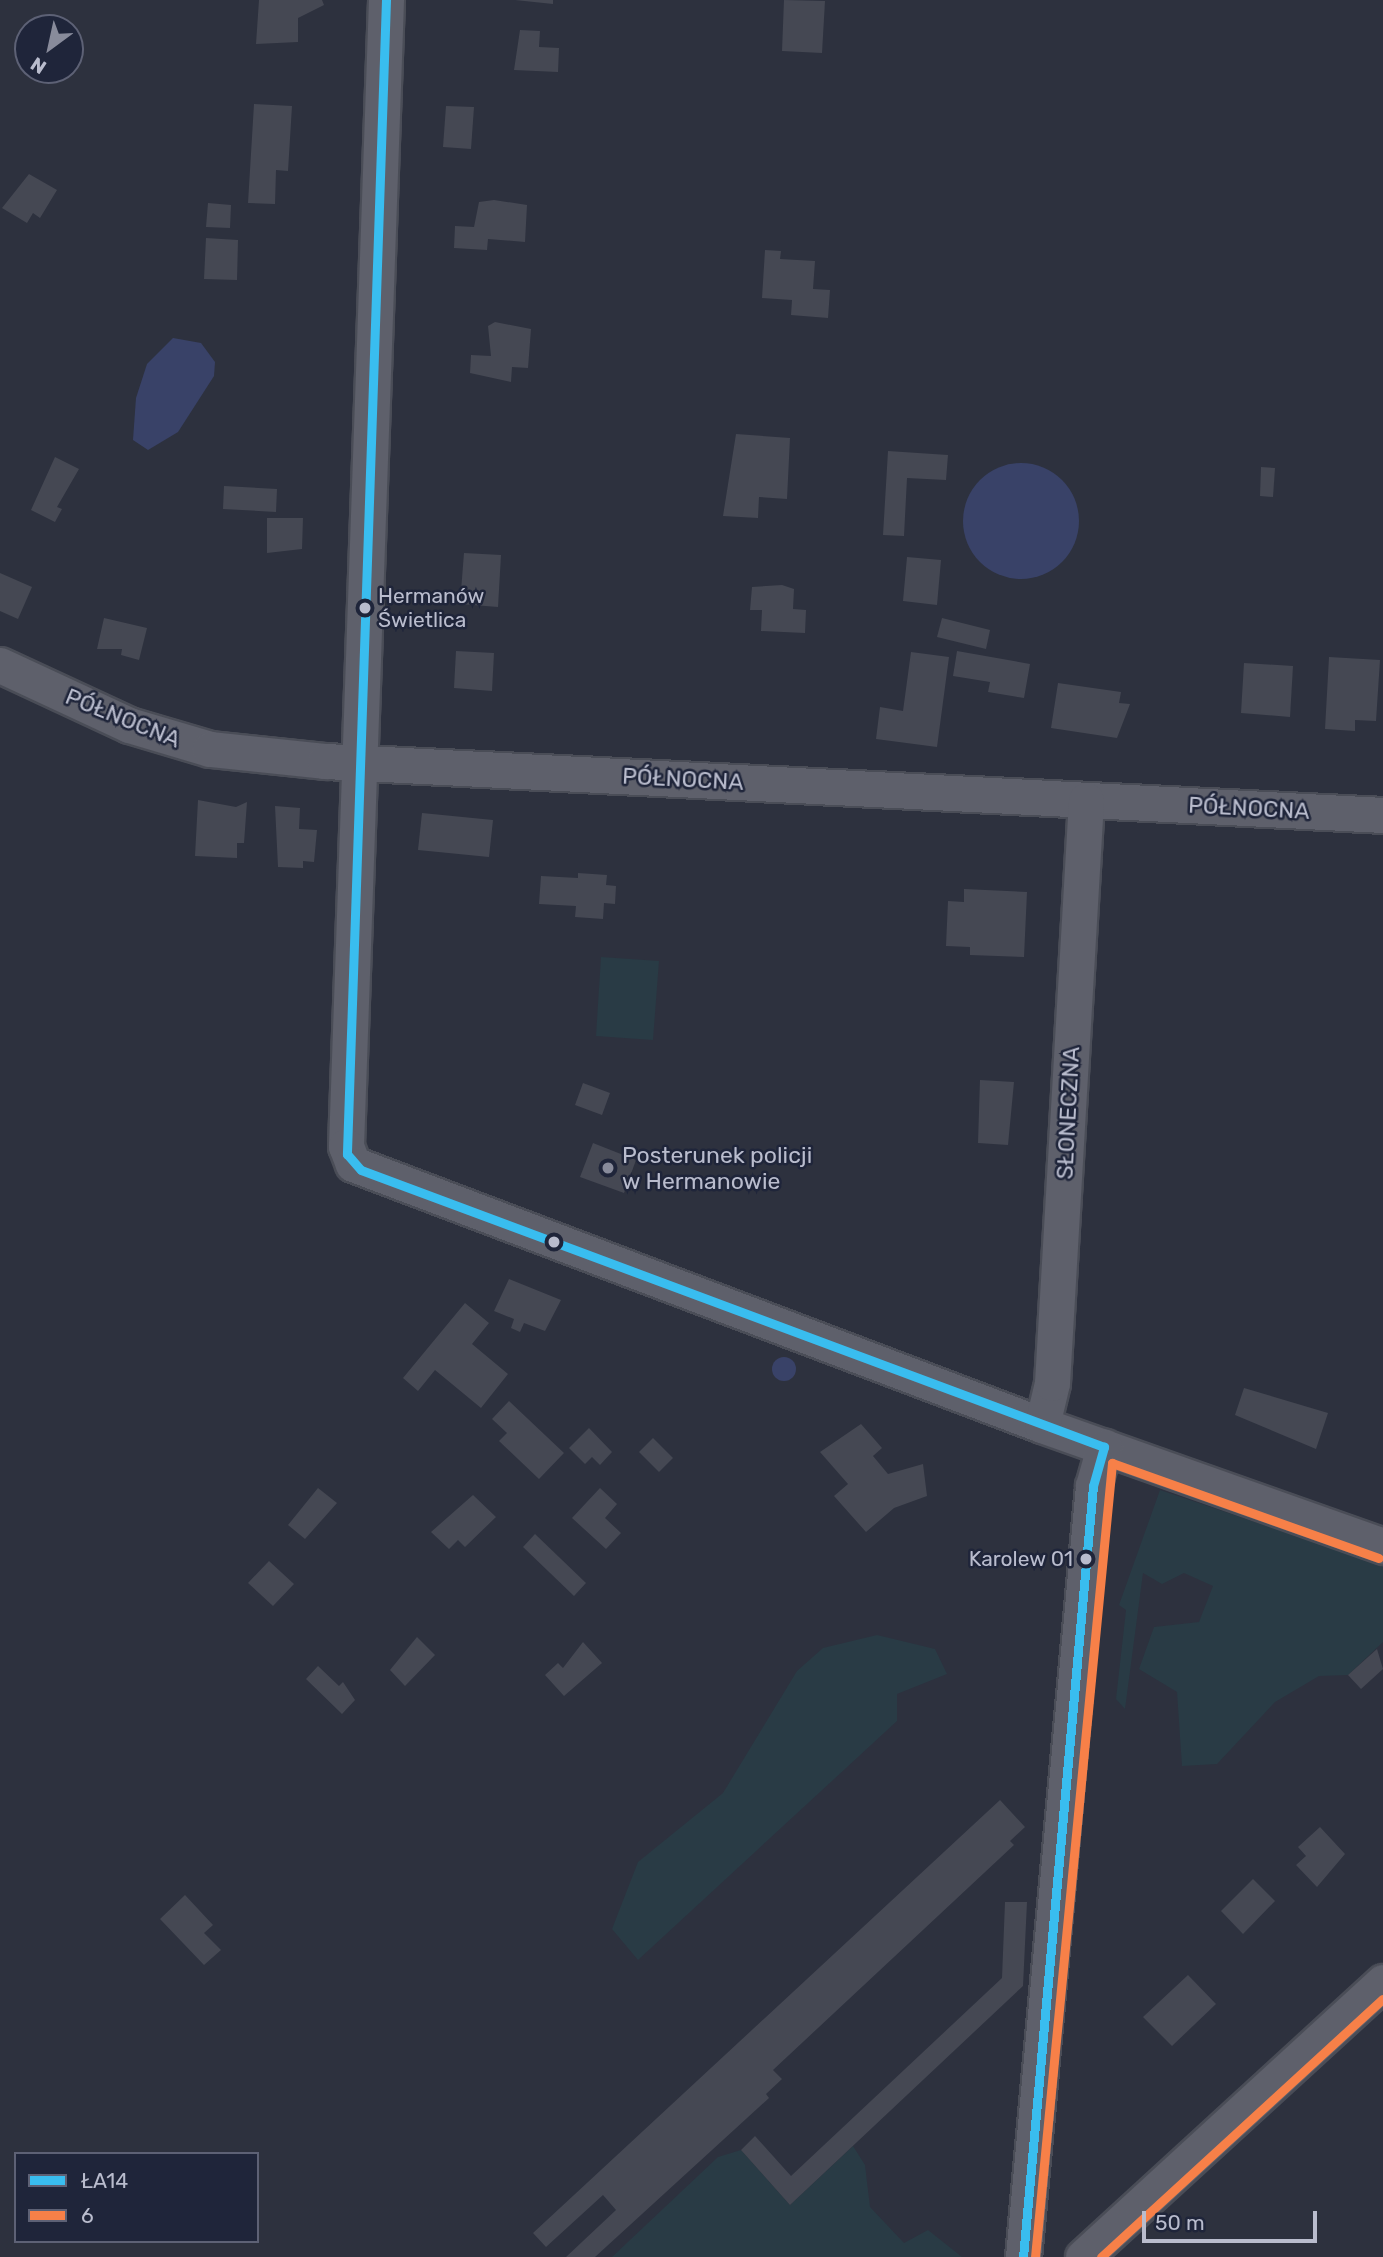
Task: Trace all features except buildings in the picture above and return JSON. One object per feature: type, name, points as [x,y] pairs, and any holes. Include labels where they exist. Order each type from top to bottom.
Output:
[{"type":"street","points":[[386,0],[362,763],[346,1146],[361,1170],[1042,1425],[1383,1546]]},
{"type":"street","name":"PÓŁNOCNA","points":[[0,665],[170,740],[362,763],[1383,815]]},
{"type":"street","name":"SŁONECZNA","points":[[1042,1425],[1052,1383],[1086,800]]},
{"type":"street","points":[[1023,2257],[1092,1498],[1104,1447]]},
{"type":"street","points":[[1083,2257],[1383,1982]]},
{"type":"shaded area","points":[[601,957],[659,961],[653,1040],[596,1036]]},
{"type":"shaded area","points":[[1160,1490],[1383,1565],[1383,1642],[1348,1675],[1319,1676],[1275,1702],[1217,1764],[1182,1766],[1177,1692],[1139,1669],[1154,1627],[1199,1622],[1213,1586],[1184,1573],[1162,1584],[1143,1573],[1125,1709],[1116,1699],[1126,1610],[1119,1605]]},
{"type":"shaded area","points":[[877,1635],[935,1649],[947,1674],[897,1694],[897,1721],[638,1960],[612,1929],[638,1862],[723,1793],[797,1671],[823,1648]]},
{"type":"shaded area","points":[[853,2146],[865,2165],[870,2207],[904,2243],[928,2230],[962,2257],[612,2257],[718,2157],[741,2150],[790,2205]]},
{"type":"water","points":[[173,338],[201,343],[215,362],[214,376],[178,432],[148,450],[133,440],[136,398],[147,364]]},
{"type":"water","points":[[1021,463],[1043,468],[1062,480],[1074,499],[1079,521],[1074,543],[1062,562],[1043,574],[1021,579],[999,574],[980,562],[968,543],[963,521],[968,499],[980,480],[999,468]]},
{"type":"water","points":[[784,1357],[793,1360],[796,1369],[793,1378],[784,1381],[775,1378],[772,1369],[775,1360]]},
{"type":"transit line","name":"ŁA14","points":[[386,0],[347,1154],[361,1170],[1104,1447]]},
{"type":"transit line","name":"ŁA14","points":[[1023,2257],[1093,1486],[1104,1447]]},
{"type":"transit line","name":"6","points":[[1035,2257],[1112,1463],[1379,1558]]},
{"type":"transit line","name":"6","points":[[1101,2257],[1383,1999]]},
{"type":"place","name":"Hermanów Świetlica","points":[[365,608]]},
{"type":"place","name":"Posterunek policji w Hermanowie","points":[[608,1168]]},
{"type":"place","name":"Karolew 01","points":[[1086,1559]]}]
